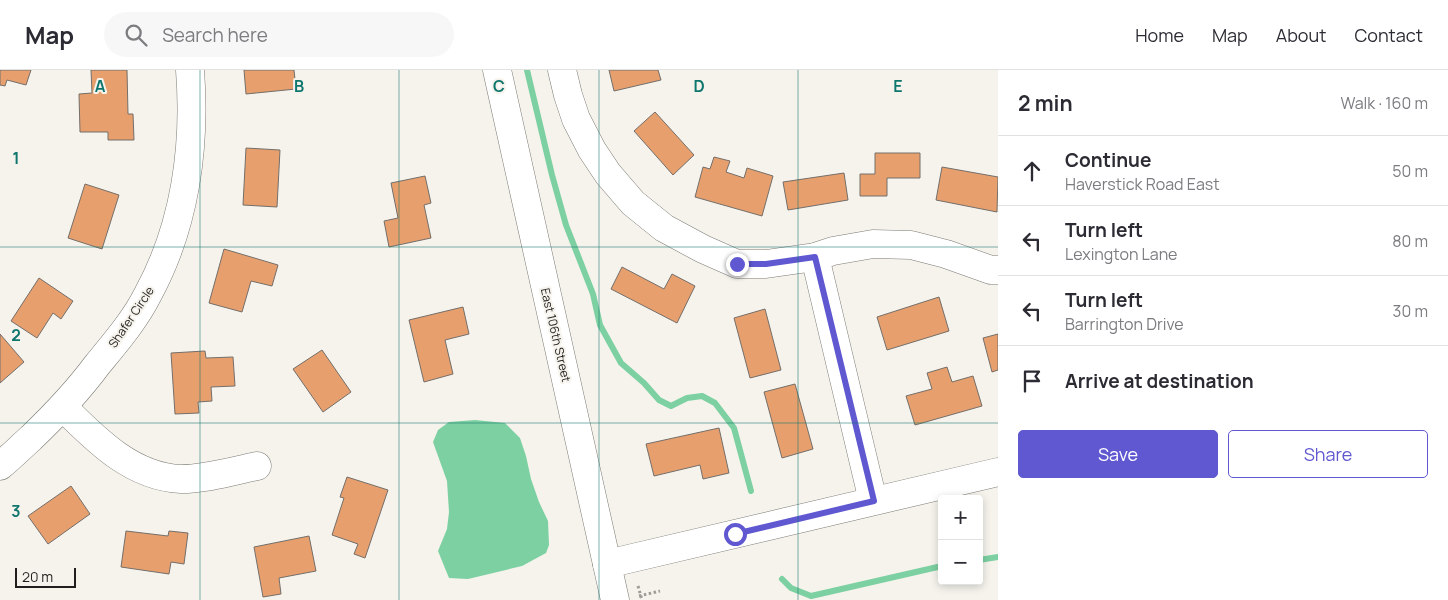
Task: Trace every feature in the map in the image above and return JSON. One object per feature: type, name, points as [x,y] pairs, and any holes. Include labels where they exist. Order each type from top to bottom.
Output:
[{"type":"street","name":"Shafer Circle","points":[[0,466],[63,407],[80,388],[133,318],[160,271],[170,245],[185,190],[189,161],[192,104],[190,70]]},
{"type":"street","name":"East 106th Street","points":[[497,70],[615,600]]},
{"type":"street","points":[[562,70],[576,119],[592,150],[608,174],[633,203],[664,228],[703,249],[737,264],[766,264],[815,257],[833,251],[873,244],[912,245],[946,254],[991,270],[998,270]]},
{"type":"street","points":[[815,257],[874,501]]},
{"type":"street","points":[[63,407],[108,450],[136,467],[166,477],[182,479],[201,477],[257,466]]},
{"type":"street","points":[[607,564],[998,472]]},
{"type":"shaded area","points":[[475,420],[505,423],[520,438],[531,479],[548,521],[549,545],[546,553],[522,566],[468,579],[449,578],[438,551],[447,529],[449,512],[447,481],[433,442],[438,430],[449,422]]},
{"type":"building","points":[[0,70],[31,70],[26,85],[7,80],[5,86],[0,85]]},
{"type":"building","points":[[91,70],[127,70],[128,114],[133,114],[134,140],[108,140],[108,132],[80,132],[79,94],[92,93]]},
{"type":"building","points":[[244,70],[294,70],[296,89],[246,94]]},
{"type":"building","points":[[609,70],[658,70],[661,80],[614,91]]},
{"type":"building","points":[[655,112],[694,155],[673,175],[634,131]]},
{"type":"building","points":[[246,148],[280,150],[277,207],[243,205]]},
{"type":"building","points":[[875,153],[920,153],[920,178],[887,178],[887,196],[860,196],[860,174],[875,174]]},
{"type":"building","points":[[714,157],[730,161],[726,172],[744,178],[747,168],[773,176],[762,216],[695,197],[703,167],[710,169]]},
{"type":"building","points":[[942,167],[998,177],[997,212],[936,200]]},
{"type":"building","points":[[844,173],[848,200],[788,210],[783,182]]},
{"type":"building","points":[[425,176],[431,203],[424,205],[431,238],[389,247],[384,221],[398,218],[391,183]]},
{"type":"building","points":[[85,184],[119,195],[102,249],[68,238]]},
{"type":"building","points":[[224,249],[278,265],[272,286],[251,281],[242,312],[209,303]]},
{"type":"building","points":[[622,267],[664,289],[672,274],[695,286],[677,323],[611,289]]},
{"type":"building","points":[[39,278],[73,301],[61,319],[53,313],[37,338],[11,321]]},
{"type":"building","points":[[939,297],[949,331],[887,350],[877,317]]},
{"type":"building","points":[[463,307],[469,334],[445,340],[453,374],[424,382],[409,320]]},
{"type":"building","points":[[765,309],[781,370],[750,378],[734,318]]},
{"type":"building","points":[[0,334],[24,362],[0,383]]},
{"type":"building","points":[[998,334],[998,370],[992,372],[983,338]]},
{"type":"building","points":[[322,350],[351,392],[323,412],[293,369]]},
{"type":"building","points":[[205,351],[206,358],[233,357],[235,386],[211,387],[212,401],[198,402],[199,413],[175,414],[171,353]]},
{"type":"building","points":[[947,367],[952,382],[973,376],[982,406],[915,425],[906,396],[932,389],[927,373]]},
{"type":"building","points":[[795,384],[813,449],[782,458],[764,392]]},
{"type":"building","points":[[719,428],[729,473],[703,479],[700,465],[654,476],[646,444]]},
{"type":"building","points":[[347,477],[388,490],[365,558],[354,554],[358,544],[332,535],[344,498],[340,497]]},
{"type":"building","points":[[71,486],[90,514],[48,544],[28,516]]},
{"type":"building","points":[[126,531],[168,536],[169,531],[188,533],[184,564],[171,562],[169,574],[121,567]]},
{"type":"building","points":[[309,536],[316,571],[279,578],[281,594],[263,597],[254,547]]},
{"type":"waterway","points":[[527,70],[566,225],[593,294],[600,325],[621,363],[644,383],[659,400],[671,406],[687,398],[702,396],[715,403],[734,428],[751,491]]},
{"type":"waterway","points":[[983,559],[998,557]]},
{"type":"waterway","points":[[782,579],[791,588],[811,596],[938,567]]},
{"type":"route","points":[[735,534],[874,501],[815,257],[766,264],[737,264]]}]
